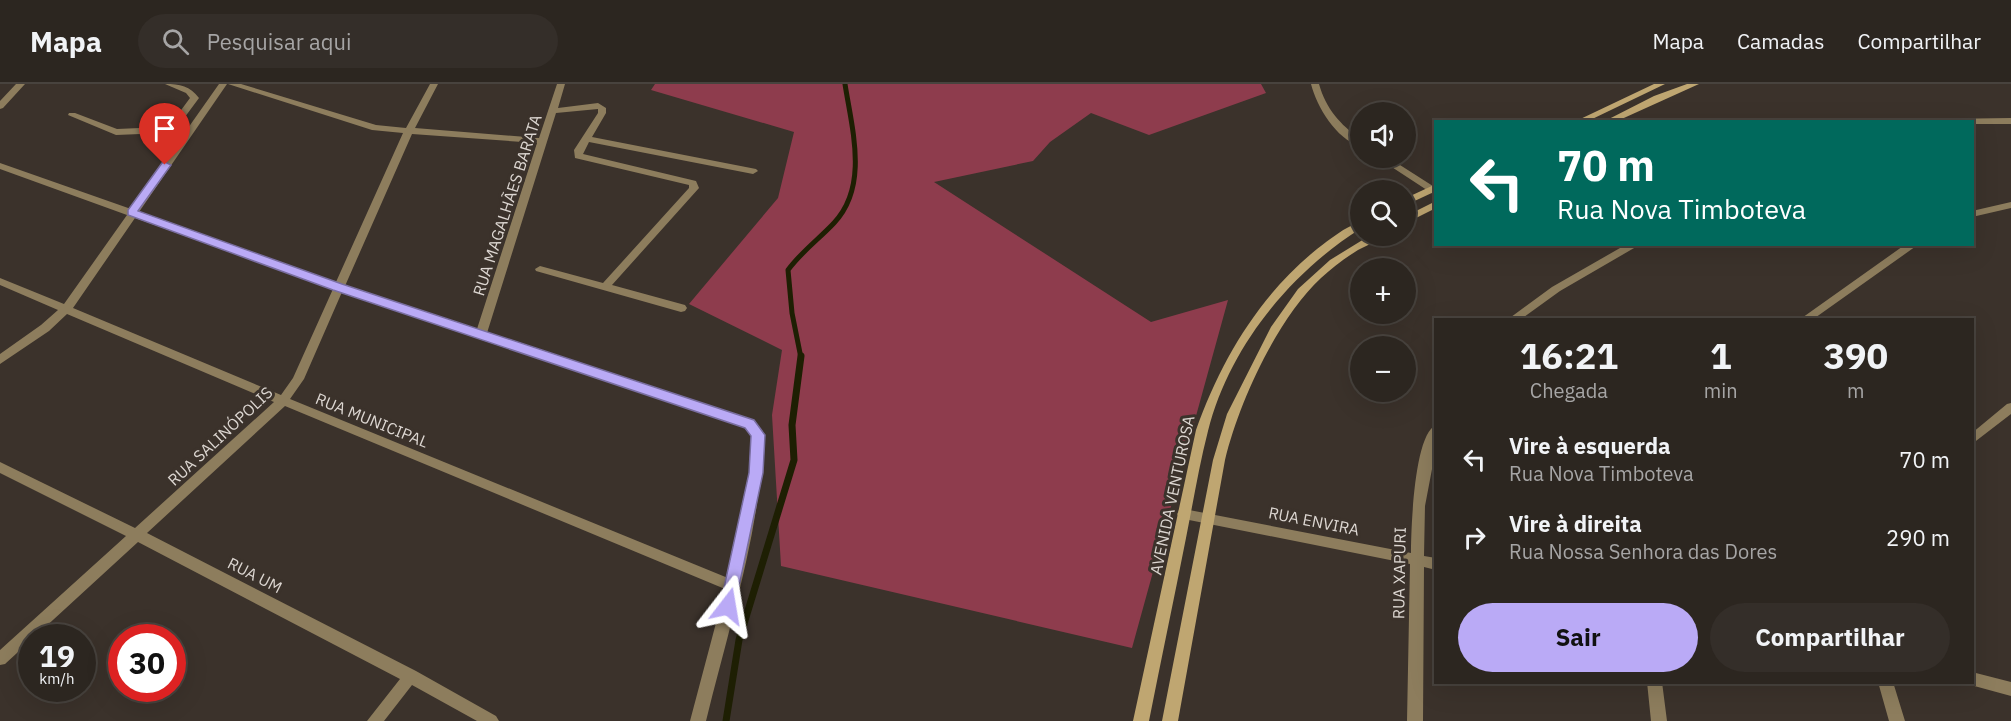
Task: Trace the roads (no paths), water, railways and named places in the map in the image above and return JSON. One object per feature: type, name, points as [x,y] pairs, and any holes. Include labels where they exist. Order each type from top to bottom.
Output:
[{"type":"street","points":[[0,106],[21,84]]},
{"type":"street","points":[[72,115],[116,132],[165,130],[174,126],[195,98],[189,92],[169,84]]},
{"type":"street","points":[[0,360],[45,328],[67,308],[223,84]]},
{"type":"street","points":[[232,84],[357,124],[408,132],[543,141]]},
{"type":"street","name":"RUA SALINÓPOLIS","points":[[0,659],[283,401],[298,379],[408,132],[434,84]]},
{"type":"street","name":"RUA MAGALHÃES BARATA","points":[[481,335],[561,84]]},
{"type":"street","points":[[1315,84],[1321,107],[1333,122],[1350,135]]},
{"type":"street","points":[[1582,120],[1661,84]]},
{"type":"street","points":[[1611,120],[1657,98],[1695,84]]},
{"type":"street","points":[[552,111],[598,106],[602,108],[578,156],[693,183],[694,188],[605,287]]},
{"type":"street","points":[[1974,122],[2011,121]]},
{"type":"street","points":[[587,139],[753,171]]},
{"type":"street","points":[[0,166],[338,287],[750,424],[758,435],[756,473],[733,586],[698,721]]},
{"type":"street","points":[[1399,168],[1434,190]]},
{"type":"street","points":[[1416,198],[1434,190]]},
{"type":"street","points":[[1416,215],[1434,205]]},
{"type":"street","points":[[1974,214],[2011,205]]},
{"type":"street","name":"AVENIDA VENTUROSA","points":[[1141,721],[1208,409],[1262,310],[1276,293],[1314,257],[1350,232]]},
{"type":"street","points":[[1170,721],[1227,427],[1278,323],[1296,297],[1320,274],[1358,246]]},
{"type":"street","points":[[1515,318],[1556,289],[1632,246]]},
{"type":"street","points":[[1807,318],[1911,246]]},
{"type":"street","points":[[540,269],[681,308]]},
{"type":"street","name":"RUA MUNICIPAL","points":[[0,281],[283,401],[733,586]]},
{"type":"street","points":[[1974,438],[2011,407]]},
{"type":"street","name":"RUA XAPURI","points":[[1415,721],[1418,506],[1426,458],[1434,435]]},
{"type":"street","name":"RUA UM","points":[[0,467],[138,535],[411,676],[491,721]]},
{"type":"street","name":"RUA ENVIRA","points":[[1184,514],[1434,564]]},
{"type":"street","points":[[375,721],[411,676]]},
{"type":"street","points":[[1974,680],[2011,688]]},
{"type":"street","points":[[1654,684],[1659,721]]},
{"type":"street","points":[[1886,684],[1897,721]]},
{"type":"waterway","points":[[801,357],[792,313],[788,270],[804,251],[834,223],[845,208],[851,192],[855,175],[855,156],[845,84]]},
{"type":"waterway","points":[[726,721],[739,640],[794,460],[792,425],[801,357]]}]
